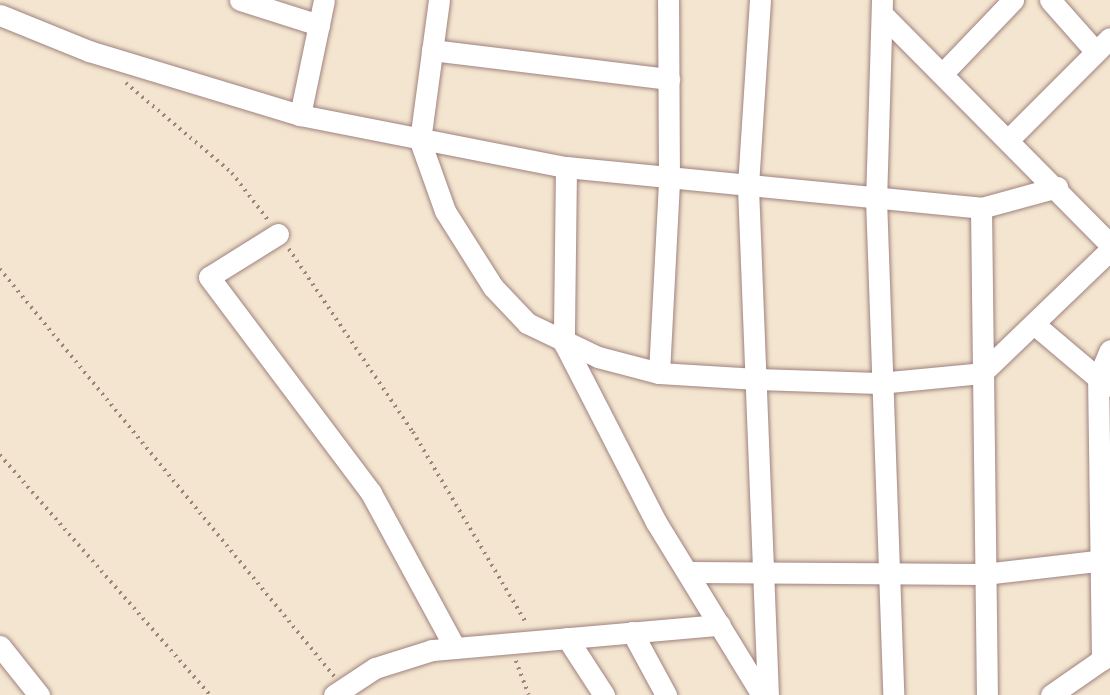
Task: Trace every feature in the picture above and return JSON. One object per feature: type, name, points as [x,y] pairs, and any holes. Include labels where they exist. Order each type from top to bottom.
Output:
[{"type":"street","points":[[240,0],[319,25]]},
{"type":"street","points":[[300,115],[324,0]]},
{"type":"street","points":[[439,0],[420,141],[445,211],[493,287],[527,323],[564,343],[659,373],[879,383],[982,373],[1110,250]]},
{"type":"street","points":[[659,373],[669,180],[668,0]]},
{"type":"street","points":[[760,0],[748,187],[768,695]]},
{"type":"street","points":[[944,72],[1013,0]]},
{"type":"street","points":[[1010,138],[1103,45],[1050,0]]},
{"type":"street","points":[[883,7],[1110,244]]},
{"type":"street","points":[[883,7],[876,198],[879,383],[893,695]]},
{"type":"street","points":[[0,15],[89,51],[300,115],[420,141],[566,167],[669,180],[981,208],[1057,187]]},
{"type":"street","points":[[432,50],[669,79]]},
{"type":"street","points":[[566,167],[564,343],[656,522],[690,572],[762,695]]},
{"type":"street","points":[[981,208],[987,695]]},
{"type":"street","points":[[278,234],[209,277],[371,493],[455,648]]},
{"type":"street","points":[[1034,324],[1104,383]]},
{"type":"street","points":[[1051,695],[1106,657],[1103,557],[1104,383],[1110,350]]},
{"type":"street","points":[[690,572],[765,569],[984,574],[1103,557]]},
{"type":"street","points":[[338,692],[402,656],[455,648],[720,625]]},
{"type":"street","points":[[632,632],[666,695]]},
{"type":"street","points":[[567,638],[604,695]]},
{"type":"street","points":[[0,646],[39,695]]},
{"type":"path","points":[[120,77],[232,173],[278,234],[414,432],[536,641]]},
{"type":"path","points":[[0,269],[338,692]]},
{"type":"path","points":[[0,455],[210,695]]},
{"type":"path","points":[[509,643],[529,695]]}]
